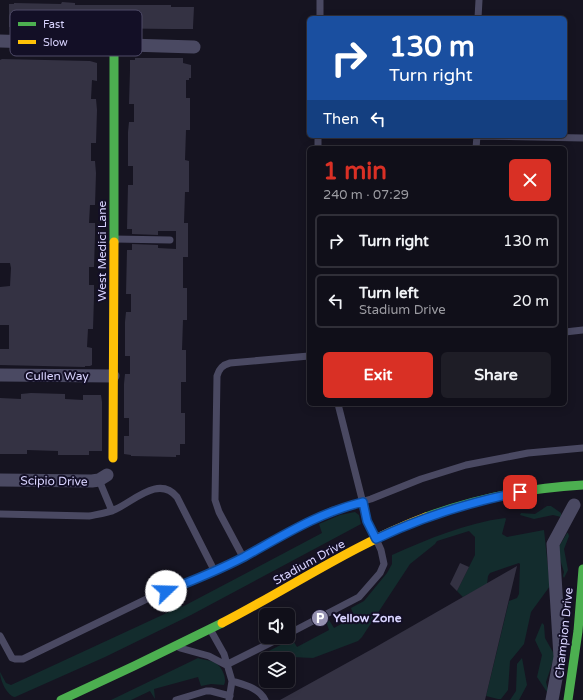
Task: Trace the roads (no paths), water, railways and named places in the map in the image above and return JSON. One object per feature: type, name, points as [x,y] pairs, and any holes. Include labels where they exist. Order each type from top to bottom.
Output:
[{"type":"street","points":[[0,41],[10,41]]},
{"type":"street","points":[[142,46],[194,47]]},
{"type":"street","name":"West Medici Lane","points":[[113,458],[114,56]]},
{"type":"street","name":"Cullen Way","points":[[0,376],[113,376]]},
{"type":"street","name":"Scipio Drive","points":[[0,480],[85,481],[103,478]]},
{"type":"street","name":"Stadium Drive","points":[[61,700],[210,629],[376,539],[427,517],[468,504],[531,490],[583,485]]},
{"type":"street","points":[[552,700],[560,657],[553,544],[574,505]]},
{"type":"street","name":"Champion Drive","points":[[568,700],[578,631],[583,570]]},
{"type":"lane","points":[[320,0],[320,16]]},
{"type":"lane","points":[[478,16],[479,0]]},
{"type":"lane","points":[[567,138],[583,138]]},
{"type":"lane","points":[[114,239],[170,240]]},
{"type":"lane","points":[[567,332],[583,330]]},
{"type":"lane","points":[[243,557],[219,512],[215,500],[218,371],[221,367],[230,363],[307,356]]},
{"type":"lane","points":[[295,630],[359,597],[380,573],[384,564],[384,557],[367,521],[339,406]]},
{"type":"lane","points":[[0,636],[12,658],[23,659],[155,595],[215,572],[323,514],[363,502],[421,480],[466,466],[528,452],[583,448]]},
{"type":"lane","points":[[103,478],[112,511]]},
{"type":"lane","points":[[0,514],[89,516],[112,511],[140,494],[150,490],[162,489],[171,491],[177,497],[215,572]]},
{"type":"lane","points":[[176,700],[206,691],[211,691],[229,698],[232,681],[221,648],[210,629]]},
{"type":"lane","points":[[226,665],[268,644]]},
{"type":"lane","points":[[174,646],[209,656],[226,665]]},
{"type":"lane","points":[[232,681],[257,690],[265,700]]},
{"type":"place","name":"Yellow Zone","points":[[320,618]]}]
